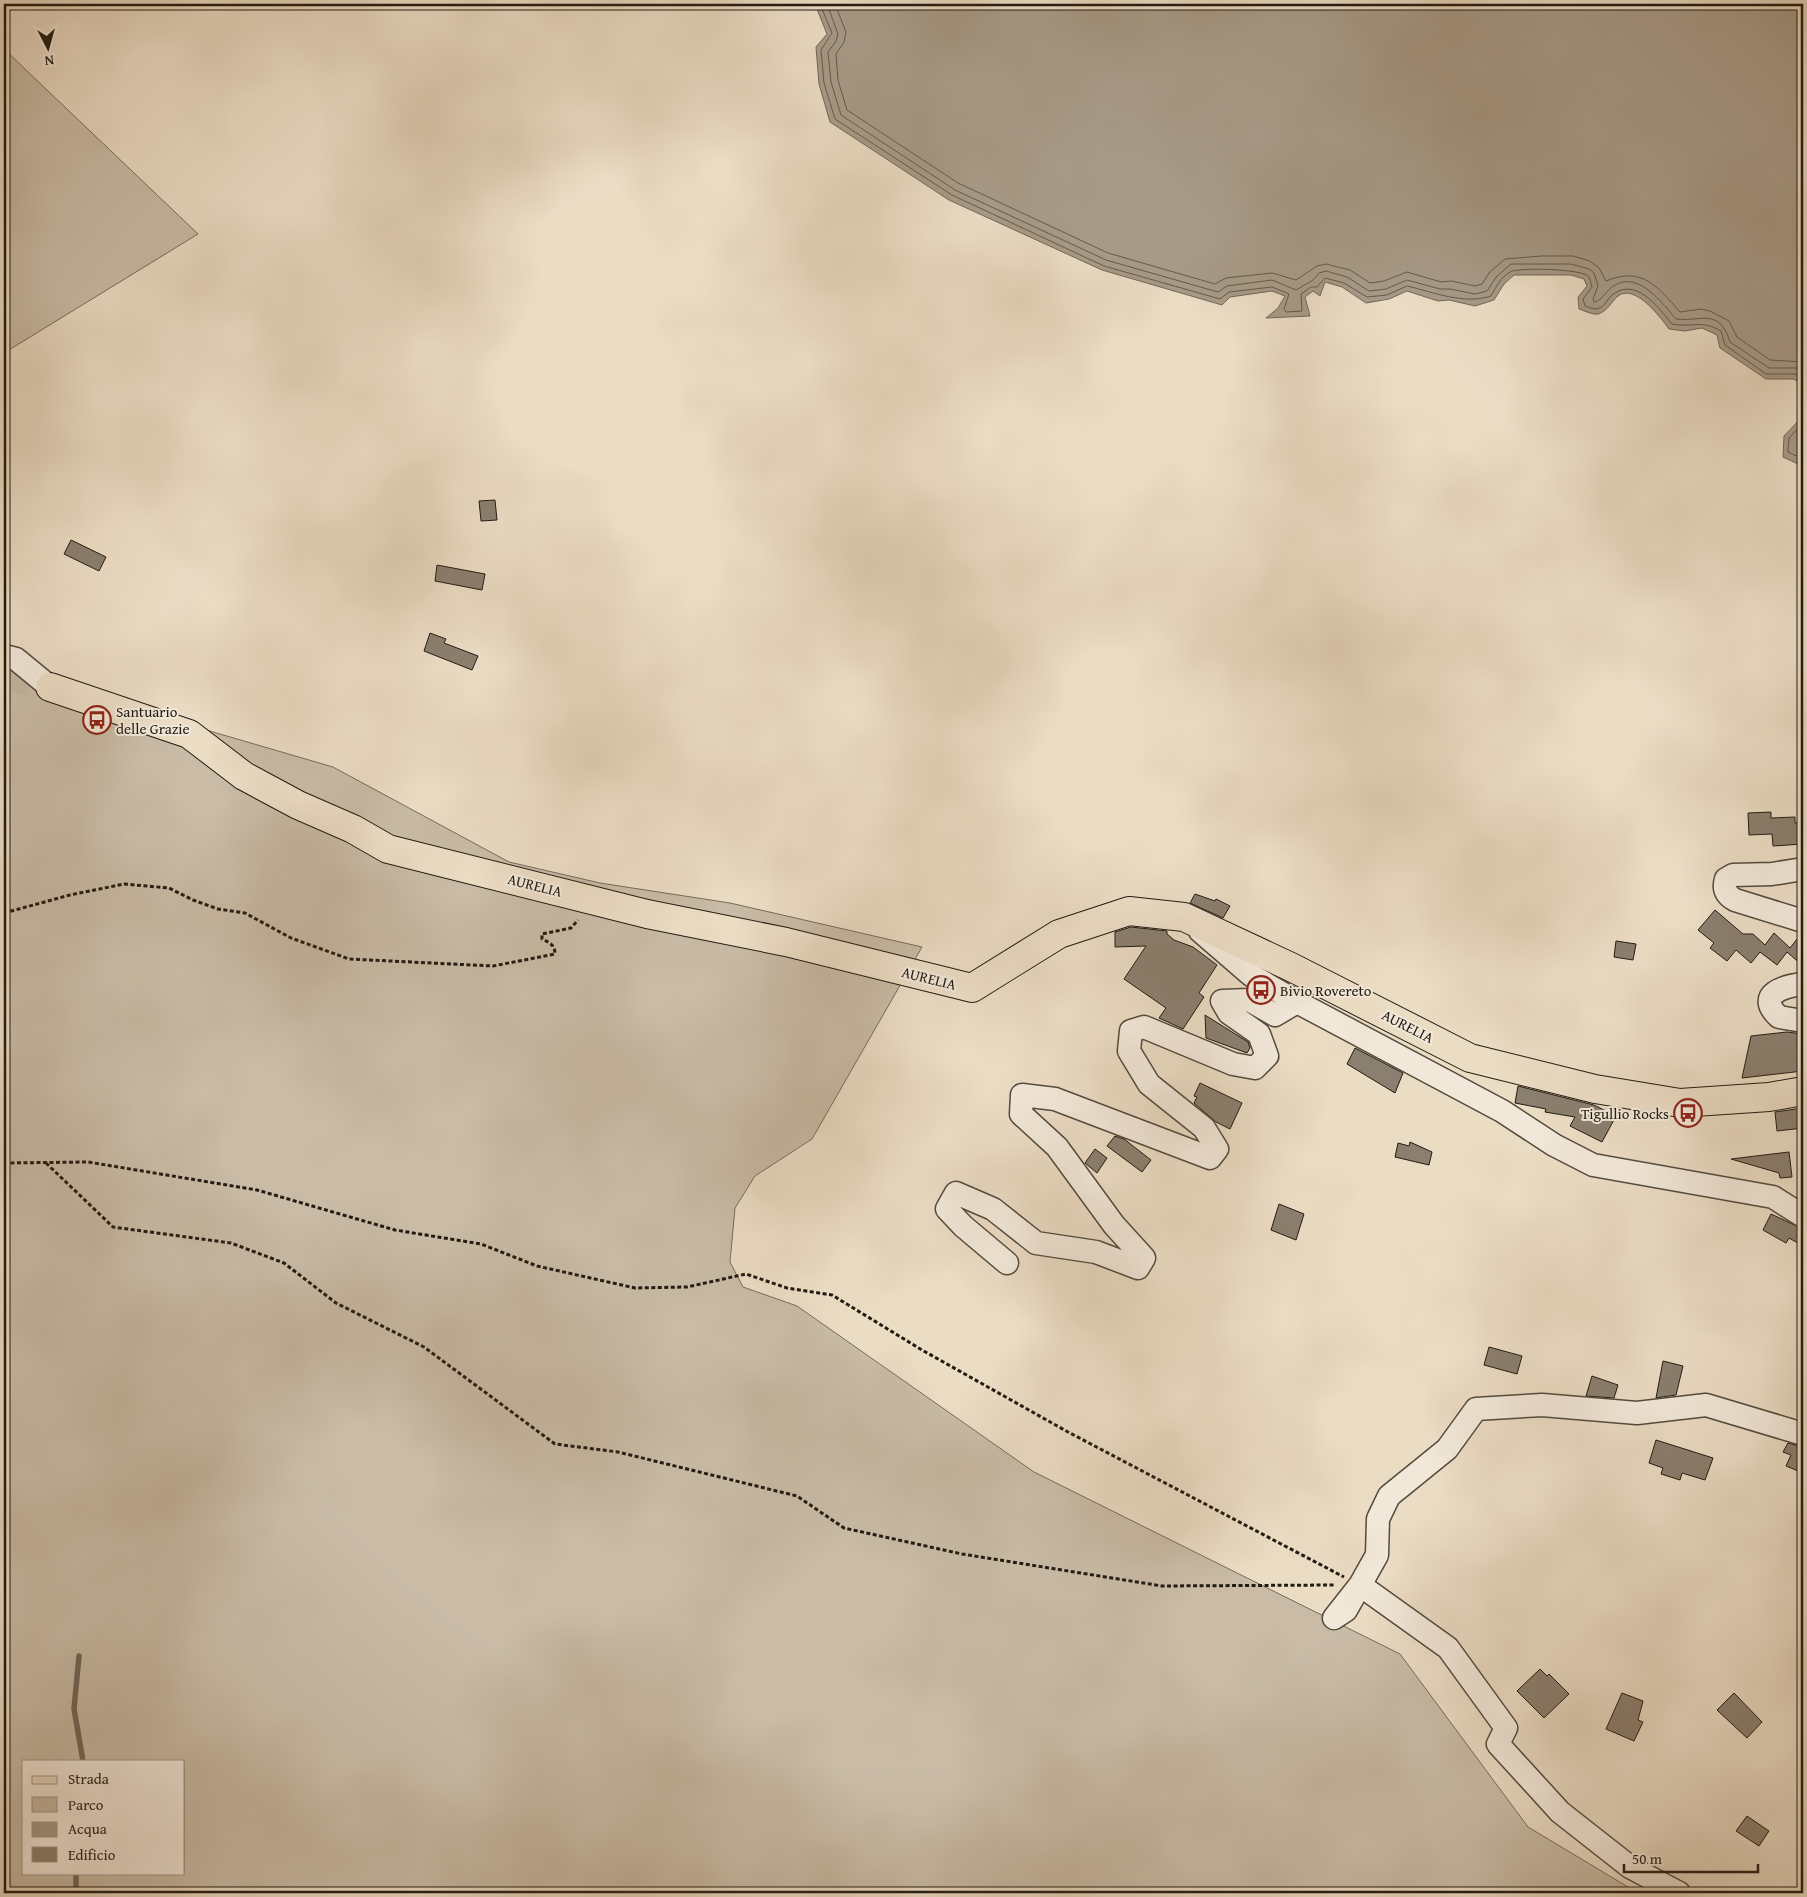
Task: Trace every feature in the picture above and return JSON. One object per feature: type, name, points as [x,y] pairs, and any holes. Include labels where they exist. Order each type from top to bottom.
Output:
[{"type":"main road","name":"AURELIA","points":[[50,687],[190,734],[244,776],[298,805],[353,829],[388,849],[647,914],[786,942],[972,988],[1059,934],[1085,925],[1129,911],[1184,917],[1291,967],[1470,1058],[1595,1089],[1680,1103],[1769,1097],[1803,1091]]},
{"type":"street","points":[[4,656],[16,659],[50,687]]},
{"type":"street","points":[[1803,868],[1772,874],[1733,875],[1726,879],[1724,885],[1729,896],[1734,900],[1803,921]]},
{"type":"street","points":[[1184,917],[1251,975],[1297,1002],[1502,1111],[1554,1145],[1594,1166],[1773,1197],[1803,1216]]},
{"type":"street","points":[[1803,984],[1783,987],[1775,991],[1771,996],[1771,1004],[1779,1017],[1803,1020]]},
{"type":"street","points":[[1007,1263],[963,1226],[947,1209],[956,1193],[993,1209],[1036,1242],[1096,1252],[1138,1268],[1144,1258],[1114,1225],[1057,1147],[1021,1114],[1022,1095],[1055,1099],[1210,1158],[1217,1150],[1204,1128],[1149,1084],[1139,1068],[1129,1051],[1131,1031],[1144,1028],[1233,1064],[1255,1068],[1267,1056],[1259,1034],[1229,1013],[1222,1001],[1249,1000],[1275,1015],[1297,1002]]},
{"type":"street","points":[[1679,1893],[1630,1867],[1560,1812],[1498,1744],[1506,1728],[1448,1648],[1360,1585],[1377,1555],[1378,1519],[1389,1496],[1447,1449],[1476,1409],[1542,1405],[1637,1413],[1706,1406],[1803,1434]]},
{"type":"path","points":[[4,913],[70,895],[124,884],[169,888],[193,900],[218,909],[245,913],[292,938],[349,959],[492,966],[555,954],[555,948],[552,944],[542,939],[542,934],[571,928],[578,920],[577,914],[570,909],[560,891]]},
{"type":"path","points":[[4,1164],[88,1162],[257,1190],[395,1230],[481,1244],[536,1266],[635,1288],[687,1287],[746,1274],[787,1288],[832,1295],[922,1350],[1068,1432],[1360,1585]]},
{"type":"path","points":[[46,1163],[112,1227],[231,1244],[284,1263],[336,1303],[424,1348],[555,1444],[618,1452],[796,1496],[844,1528],[962,1554],[1162,1586],[1360,1585]]},
{"type":"green space","points":[[4,49],[198,234],[4,353]]},
{"type":"green space","points":[[4,671],[333,767],[509,862],[600,883],[730,903],[922,947],[812,1139],[755,1176],[735,1208],[730,1262],[743,1287],[797,1306],[1034,1472],[1400,1654],[1528,1827],[1638,1893],[4,1893]]},
{"type":"water","points":[[815,4],[1803,4],[1803,386],[1794,379],[1766,379],[1720,348],[1717,335],[1702,328],[1685,331],[1669,329],[1647,304],[1632,294],[1625,293],[1618,296],[1607,309],[1598,314],[1579,309],[1578,297],[1587,286],[1584,279],[1571,275],[1514,275],[1504,284],[1494,300],[1475,306],[1449,300],[1438,301],[1407,291],[1389,299],[1366,303],[1342,287],[1325,282],[1320,296],[1313,291],[1305,297],[1310,316],[1266,318],[1278,308],[1285,296],[1272,291],[1230,297],[1222,305],[1102,270],[949,200],[830,122],[819,84],[816,47],[827,34]]},
{"type":"water","points":[[1803,416],[1803,464],[1798,464],[1783,457],[1784,436]]},
{"type":"building","points":[[495,500],[497,520],[481,521],[479,501]]},
{"type":"building","points":[[71,540],[106,557],[99,571],[64,554]]},
{"type":"building","points":[[437,565],[485,574],[482,590],[435,581]]},
{"type":"building","points":[[430,633],[446,639],[444,643],[478,656],[472,670],[424,651]]},
{"type":"building","points":[[1771,812],[1771,818],[1795,817],[1795,823],[1803,822],[1803,844],[1773,846],[1772,834],[1749,835],[1748,813]]},
{"type":"building","points":[[1195,894],[1215,901],[1216,899],[1230,906],[1223,918],[1190,903]]},
{"type":"building","points":[[1715,910],[1743,934],[1753,934],[1765,945],[1774,933],[1790,948],[1803,934],[1803,966],[1787,952],[1777,965],[1760,952],[1751,963],[1736,950],[1727,961],[1710,948],[1714,943],[1698,930]]},
{"type":"building","points":[[1131,927],[1167,931],[1167,934],[1174,940],[1193,947],[1217,965],[1199,993],[1204,997],[1183,1029],[1159,1018],[1166,1008],[1124,979],[1146,946],[1115,947],[1115,932]]},
{"type":"building","points":[[1616,941],[1636,944],[1633,960],[1614,957]]},
{"type":"building","points":[[1205,1015],[1248,1042],[1250,1048],[1247,1053],[1206,1038]]},
{"type":"building","points":[[1787,1032],[1803,1034],[1803,1071],[1742,1078],[1751,1036]]},
{"type":"building","points":[[1355,1048],[1403,1073],[1395,1093],[1347,1064]]},
{"type":"building","points":[[1200,1083],[1242,1103],[1230,1129],[1216,1122],[1194,1103],[1197,1097],[1194,1096]]},
{"type":"building","points":[[1518,1086],[1594,1105],[1616,1116],[1602,1142],[1570,1126],[1575,1117],[1545,1112],[1546,1109],[1515,1103]]},
{"type":"building","points":[[1803,1108],[1803,1128],[1777,1131],[1775,1112]]},
{"type":"building","points":[[1115,1136],[1124,1139],[1151,1160],[1142,1172],[1107,1146]]},
{"type":"building","points":[[1410,1142],[1432,1152],[1429,1165],[1395,1157],[1398,1143],[1409,1146]]},
{"type":"building","points":[[1095,1149],[1107,1158],[1097,1173],[1085,1163]]},
{"type":"building","points":[[1789,1152],[1792,1177],[1780,1178],[1779,1173],[1731,1159]]},
{"type":"building","points":[[1279,1204],[1304,1214],[1296,1240],[1271,1230]]},
{"type":"building","points":[[1771,1214],[1803,1229],[1803,1246],[1789,1238],[1786,1243],[1763,1230]]},
{"type":"building","points":[[1489,1347],[1522,1356],[1517,1374],[1484,1365]]},
{"type":"building","points":[[1663,1361],[1683,1366],[1676,1395],[1656,1398]]},
{"type":"building","points":[[1592,1376],[1618,1385],[1614,1398],[1586,1396]]},
{"type":"building","points":[[1656,1440],[1713,1458],[1705,1480],[1682,1473],[1680,1480],[1661,1474],[1663,1468],[1649,1463]]},
{"type":"building","points":[[1788,1443],[1803,1447],[1803,1473],[1786,1466],[1791,1455],[1783,1452]]},
{"type":"building","points":[[1540,1669],[1547,1676],[1549,1674],[1569,1694],[1544,1718],[1517,1691]]},
{"type":"building","points":[[1622,1693],[1643,1701],[1638,1720],[1643,1722],[1634,1741],[1606,1729]]},
{"type":"building","points":[[1734,1693],[1762,1722],[1747,1738],[1717,1710]]},
{"type":"building","points":[[1747,1816],[1769,1831],[1759,1846],[1736,1831]]},
{"type":"waterway","points":[[79,1656],[74,1709],[83,1760]]},
{"type":"waterway","points":[[76,1874],[76,1893]]},
{"type":"tunnel","points":[[4,676],[50,687]]},
{"type":"place","name":"Santuario delle Grazie","points":[[97,720]]},
{"type":"place","name":"Bivio Rovereto","points":[[1261,990]]},
{"type":"place","name":"Tigullio Rocks","points":[[1688,1113]]}]
